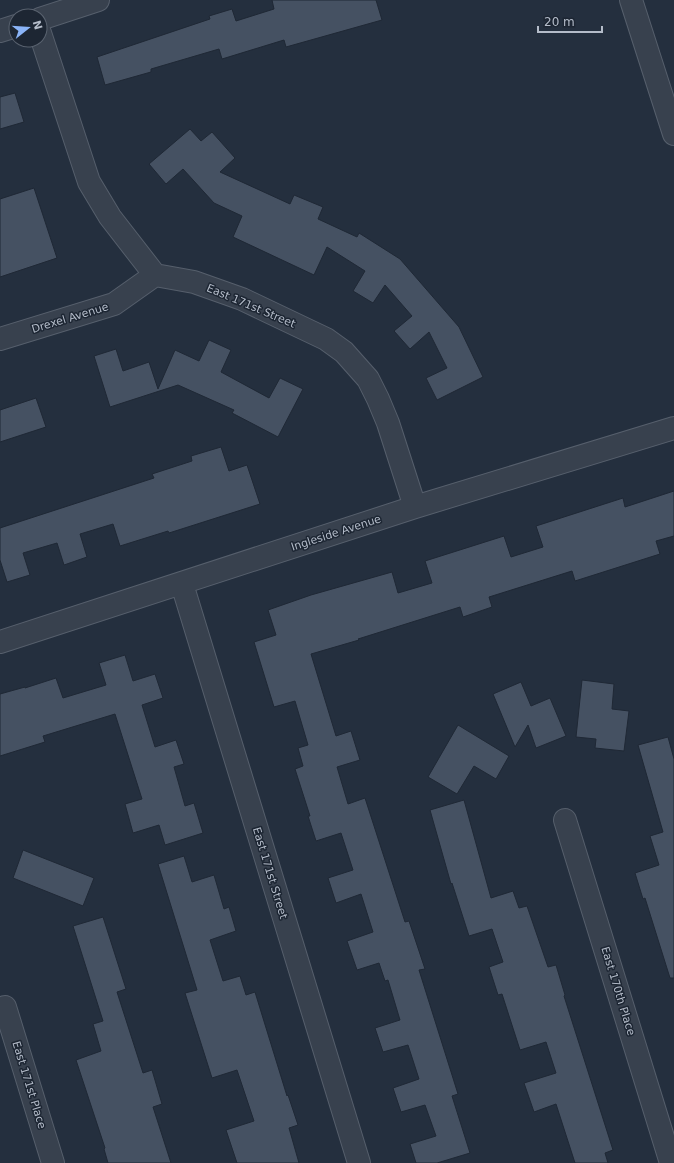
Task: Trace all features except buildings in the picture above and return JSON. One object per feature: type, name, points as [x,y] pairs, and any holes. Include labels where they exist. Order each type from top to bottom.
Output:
[{"type":"street","points":[[48,16],[98,0]]},
{"type":"street","points":[[631,0],[674,134]]},
{"type":"street","points":[[45,48],[89,182],[110,217],[155,275]]},
{"type":"street","name":"Drexel Avenue","points":[[0,339],[114,304],[155,275]]},
{"type":"street","name":"East 171st Street","points":[[155,275],[194,282],[242,299],[326,339],[344,352],[368,380],[378,399],[388,423],[415,507]]},
{"type":"street","name":"Ingleside Avenue","points":[[0,642],[415,507],[674,428]]},
{"type":"street","name":"East 171st Street","points":[[182,584],[359,1163]]},
{"type":"street","name":"East 170th Place","points":[[565,820],[671,1163]]},
{"type":"street","name":"East 171st Place","points":[[5,1007],[53,1163]]}]
